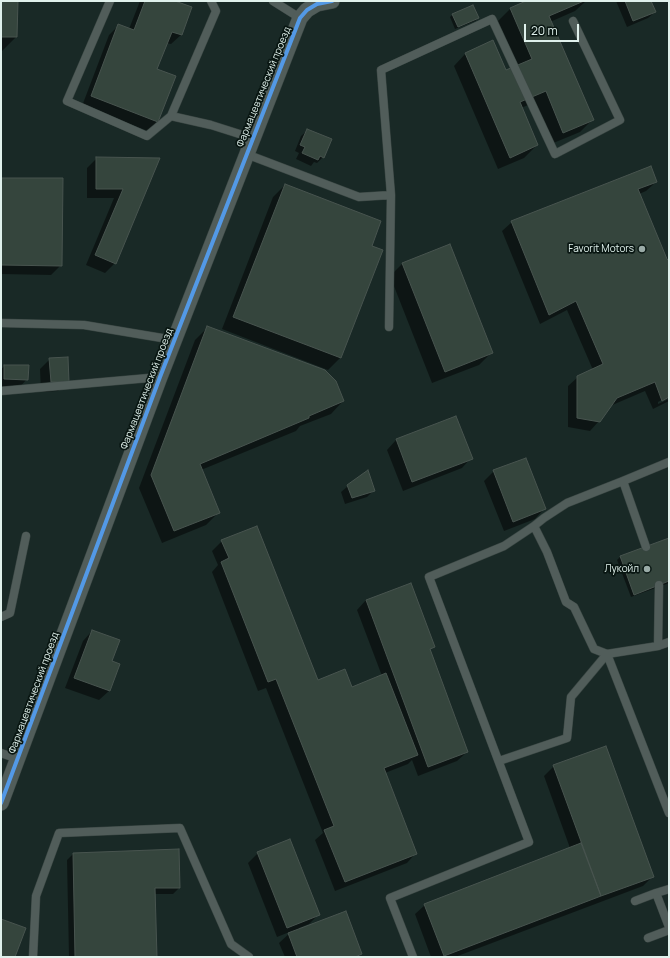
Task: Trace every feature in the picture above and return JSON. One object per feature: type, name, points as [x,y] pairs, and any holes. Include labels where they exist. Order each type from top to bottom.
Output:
[{"type":"street","name":"Фармацевтический проезд","points":[[1,803],[174,340],[300,18],[307,10],[318,4],[332,1]]},
{"type":"lane","points":[[110,1],[67,101],[147,136],[172,116],[216,11],[211,1]]},
{"type":"lane","points":[[273,1],[300,18]]},
{"type":"lane","points":[[389,327],[391,196],[381,70],[492,20],[555,154],[620,120],[573,21]]},
{"type":"lane","points":[[172,116],[211,125],[252,138]]},
{"type":"lane","points":[[246,154],[359,197],[391,196]]},
{"type":"lane","points":[[1,323],[84,325],[174,340]]},
{"type":"lane","points":[[1,391],[160,377]]},
{"type":"lane","points":[[413,957],[390,898],[529,842],[429,577],[504,546],[567,502],[669,462]]},
{"type":"lane","points":[[623,481],[646,546]]},
{"type":"lane","points":[[534,526],[547,552],[566,602],[574,606],[594,649],[607,654],[658,646],[669,642]]},
{"type":"lane","points":[[1,617],[10,613],[26,536]]},
{"type":"lane","points":[[658,646],[659,585]]},
{"type":"lane","points":[[499,761],[566,738],[571,698],[584,680],[607,654]]},
{"type":"lane","points":[[607,654],[669,813]]},
{"type":"lane","points":[[1,753],[18,759]]},
{"type":"lane","points":[[33,957],[36,896],[59,833],[180,828],[231,944],[249,957]]},
{"type":"lane","points":[[635,901],[669,888]]},
{"type":"lane","points":[[648,938],[669,929],[656,893]]},
{"type":"building","points":[[1,1],[18,1],[17,37],[1,37]]},
{"type":"building","points":[[145,1],[175,1],[192,7],[182,35],[172,32],[157,69],[176,76],[158,122],[91,96],[118,24],[134,30]]},
{"type":"building","points":[[526,1],[584,1],[549,16],[594,120],[563,133],[546,91],[520,102],[538,145],[510,158],[465,53],[493,40],[506,70],[532,59],[510,8]]},
{"type":"building","points":[[625,1],[651,1],[656,12],[633,21]]},
{"type":"building","points":[[473,5],[479,18],[458,27],[452,14]]},
{"type":"building","points":[[307,129],[332,139],[324,158],[320,156],[318,160],[302,153],[305,147],[300,145]]},
{"type":"building","points":[[96,157],[160,158],[116,264],[95,255],[123,189],[96,189]]},
{"type":"building","points":[[651,166],[657,182],[638,189],[669,261],[669,397],[662,401],[655,382],[617,398],[600,422],[577,418],[577,376],[603,364],[576,301],[549,315],[511,221]]},
{"type":"building","points":[[1,178],[63,178],[62,266],[1,265]]},
{"type":"building","points":[[285,184],[381,221],[372,246],[383,250],[341,358],[233,317]]},
{"type":"building","points":[[450,244],[493,353],[445,372],[402,263]]},
{"type":"building","points":[[207,326],[325,370],[336,381],[344,401],[309,416],[309,418],[200,464],[220,513],[174,531],[151,475]]},
{"type":"building","points":[[68,357],[69,382],[51,382],[49,358]]},
{"type":"building","points":[[4,365],[29,365],[28,380],[4,379]]},
{"type":"building","points":[[456,416],[473,459],[412,482],[396,439]]},
{"type":"building","points":[[526,458],[546,509],[513,522],[493,470]]},
{"type":"building","points":[[368,470],[375,491],[352,498],[347,485]]},
{"type":"building","points":[[257,526],[318,680],[345,669],[352,687],[386,673],[418,755],[384,768],[417,854],[345,882],[324,830],[334,826],[276,679],[268,682],[221,562],[229,558],[221,540]]},
{"type":"building","name":"Лукойл","points":[[669,538],[669,581],[634,595],[620,556]]},
{"type":"building","points":[[411,583],[435,647],[430,649],[468,752],[428,767],[366,600]]},
{"type":"building","points":[[92,630],[120,640],[112,661],[120,664],[110,691],[74,678]]},
{"type":"building","points":[[606,746],[654,877],[601,896],[553,765]]},
{"type":"building","points":[[290,839],[320,915],[287,928],[257,852]]},
{"type":"building","points":[[581,843],[601,896],[444,956],[424,904]]},
{"type":"building","points":[[179,849],[180,888],[155,888],[157,957],[75,957],[73,853]]},
{"type":"building","points":[[346,911],[362,954],[355,957],[297,957],[288,933]]},
{"type":"building","points":[[1,919],[26,928],[15,957],[1,957]]},
{"type":"cycle path","points":[[1,803],[160,377],[300,18],[307,10],[317,4],[332,1]]},
{"type":"place","name":"Favorit Motors","points":[[642,249]]},
{"type":"place","name":"Лукойл","points":[[647,569]]}]
